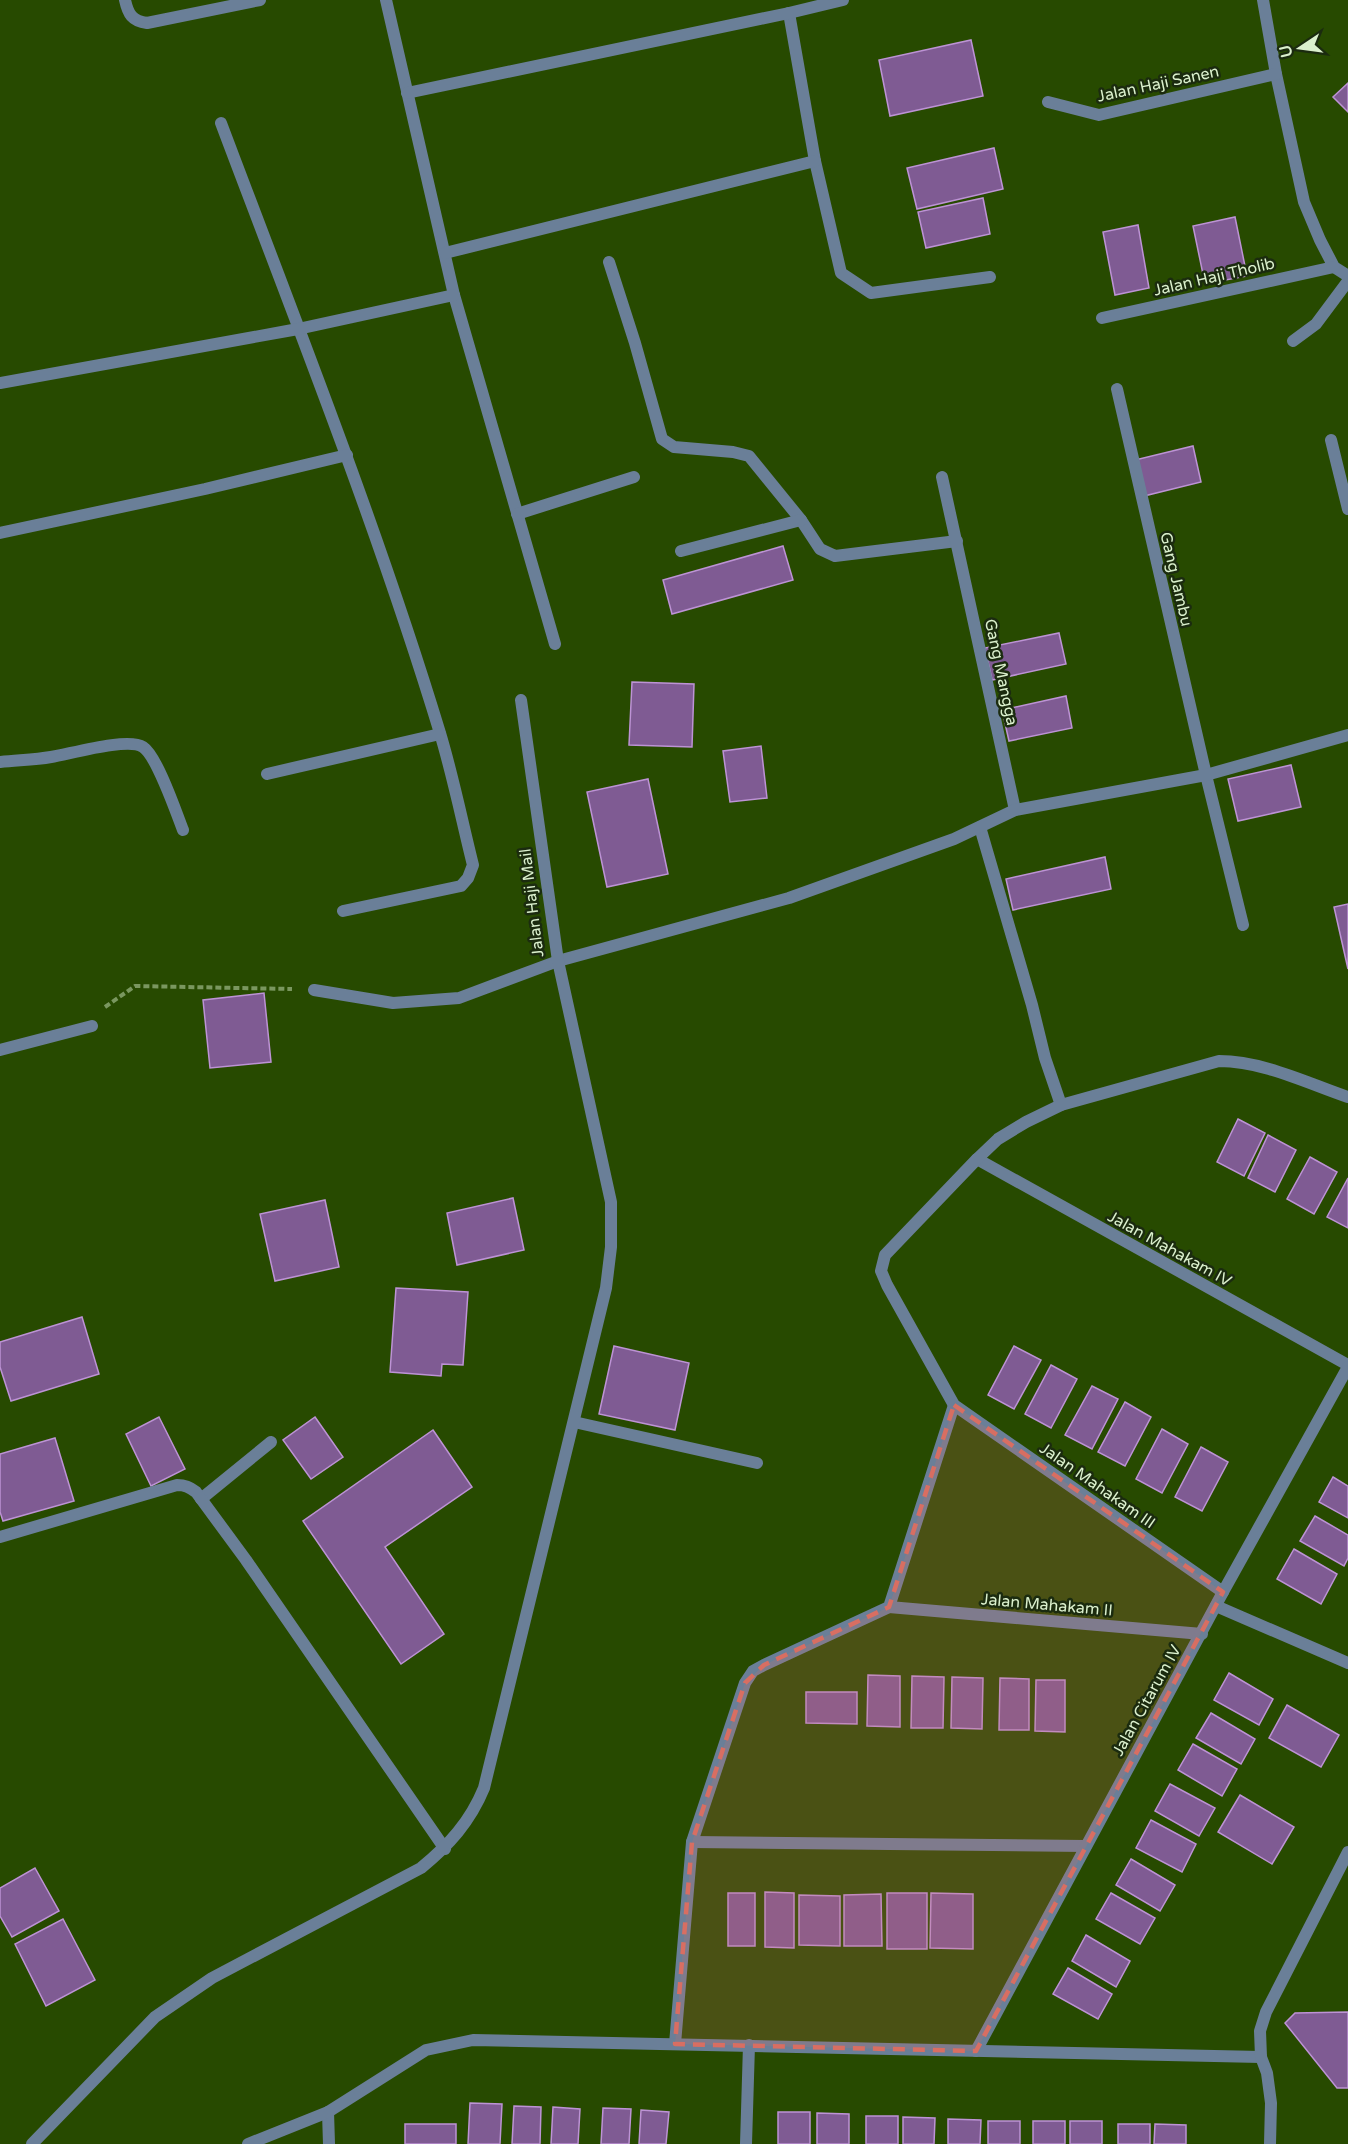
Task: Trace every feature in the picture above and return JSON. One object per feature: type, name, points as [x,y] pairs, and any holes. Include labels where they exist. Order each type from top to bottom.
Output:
[{"type":"street","points":[[125,0],[129,14],[137,21],[147,23],[260,0]]},
{"type":"street","points":[[407,93],[843,0]]},
{"type":"street","points":[[1263,0],[1276,74],[1304,202],[1334,267],[1348,276]]},
{"type":"street","points":[[387,4],[454,295],[555,644]]},
{"type":"street","points":[[789,13],[815,161],[841,273],[871,292],[990,277]]},
{"type":"street","name":"Jalan Haji Sanen","points":[[1048,102],[1099,115],[1276,74]]},
{"type":"street","points":[[221,123],[347,455],[440,734],[473,865],[468,878],[461,886],[343,911]]},
{"type":"street","points":[[444,253],[815,161]]},
{"type":"street","points":[[609,262],[662,439],[674,447],[734,452],[749,456],[801,520],[820,549],[835,555],[957,541]]},
{"type":"street","name":"Jalan Haji Tholib","points":[[1102,318],[1334,267]]},
{"type":"street","points":[[1293,341],[1316,324],[1348,281]]},
{"type":"street","points":[[0,383],[298,328],[454,295]]},
{"type":"street","name":"Gang Jambu","points":[[1117,389],[1243,925]]},
{"type":"street","points":[[1332,440],[1348,508]]},
{"type":"street","points":[[0,533],[204,489],[347,455]]},
{"type":"street","points":[[517,514],[634,477]]},
{"type":"street","name":"Gang Mangga","points":[[942,477],[1015,810]]},
{"type":"street","points":[[681,551],[801,520]]},
{"type":"street","name":"Jalan Haji Mail","points":[[314,990],[393,1003],[459,998],[558,961],[521,700]]},
{"type":"street","points":[[267,774],[440,734]]},
{"type":"street","points":[[32,2144],[155,2017],[212,1978],[421,1868],[445,1849],[476,1808],[484,1788],[574,1422],[606,1288],[611,1247],[611,1202],[558,961],[789,898],[954,839],[1015,810],[1206,775],[1348,735]]},
{"type":"street","points":[[0,762],[51,757],[133,743],[142,746],[149,753],[165,785],[183,830]]},
{"type":"street","points":[[980,827],[1032,1005],[1045,1058],[1061,1105]]},
{"type":"street","points":[[0,1050],[92,1026]]},
{"type":"street","points":[[675,2044],[692,1842],[745,1683],[753,1671],[890,1607],[954,1405],[887,1285],[881,1271],[885,1255],[976,1159],[998,1139],[1061,1105],[1219,1061],[1239,1061],[1251,1064],[1348,1097]]},
{"type":"street","name":"Jalan Mahakam IV","points":[[976,1159],[1348,1366]]},
{"type":"street","name":"Jalan Citarum IV","points":[[976,2050],[1223,1592],[1348,1366]]},
{"type":"street","name":"Jalan Mahakam III","points":[[954,1405],[1223,1592]]},
{"type":"street","points":[[574,1422],[757,1463]]},
{"type":"street","points":[[201,1499],[271,1442]]},
{"type":"street","points":[[0,1537],[177,1485],[190,1488],[201,1499],[246,1560],[445,1849]]},
{"type":"street","points":[[1216,1606],[1348,1663]]},
{"type":"street","name":"Jalan Mahakam II","points":[[890,1607],[1202,1634]]},
{"type":"street","points":[[692,1842],[1086,1846]]},
{"type":"street","points":[[1270,2144],[1270,2103],[1267,2073],[1261,2057],[1260,2031],[1266,2012],[1348,1852]]},
{"type":"street","points":[[248,2144],[328,2112],[426,2050],[473,2040],[1261,2057]]},
{"type":"street","points":[[746,2144],[750,2045]]},
{"type":"street","points":[[328,2112],[329,2144]]},
{"type":"path","points":[[92,1026],[107,1004],[135,986],[314,990]]},
{"type":"highlighted area","points":[[954,1405],[1223,1592],[976,2051],[675,2044],[692,1842],[745,1683],[764,1665],[889,1607]]},
{"type":"building","points":[[971,40],[983,96],[890,116],[879,60]]},
{"type":"building","points":[[1348,83],[1348,112],[1333,97]]},
{"type":"building","points":[[994,148],[1003,189],[917,209],[907,168]]},
{"type":"building","points":[[983,198],[990,234],[926,248],[918,212]]},
{"type":"building","points":[[1235,217],[1247,276],[1205,284],[1193,226]]},
{"type":"building","points":[[1138,225],[1149,288],[1115,295],[1103,232]]},
{"type":"building","points":[[1193,446],[1201,482],[1144,496],[1135,460]]},
{"type":"building","points":[[783,546],[793,580],[672,614],[663,580]]},
{"type":"building","points":[[1059,633],[1066,664],[992,680],[985,648]]},
{"type":"building","points":[[632,682],[694,684],[692,747],[629,745]]},
{"type":"building","points":[[1066,696],[1072,728],[1009,741],[1002,710]]},
{"type":"building","points":[[761,746],[767,798],[730,802],[723,751]]},
{"type":"building","points":[[1291,765],[1301,807],[1238,821],[1228,779]]},
{"type":"building","points":[[648,779],[668,874],[607,887],[587,792]]},
{"type":"building","points":[[1105,857],[1111,889],[1013,910],[1006,879]]},
{"type":"building","points":[[1348,904],[1348,969],[1334,907]]},
{"type":"building","points":[[264,993],[271,1062],[210,1068],[203,1000]]},
{"type":"building","points":[[1238,1119],[1265,1133],[1244,1176],[1217,1162]]},
{"type":"building","points":[[1268,1135],[1296,1150],[1275,1192],[1248,1178]]},
{"type":"building","points":[[1310,1157],[1337,1172],[1314,1214],[1287,1199]]},
{"type":"building","points":[[1348,1178],[1348,1228],[1327,1217]]},
{"type":"building","points":[[513,1198],[524,1250],[457,1265],[447,1213]]},
{"type":"building","points":[[325,1200],[339,1267],[275,1281],[260,1214]]},
{"type":"building","points":[[396,1288],[468,1292],[463,1365],[442,1364],[441,1376],[390,1372]]},
{"type":"building","points":[[82,1317],[99,1374],[11,1401],[0,1367],[0,1342]]},
{"type":"building","points":[[614,1346],[689,1363],[675,1430],[599,1414]]},
{"type":"building","points":[[1014,1346],[1041,1360],[1014,1409],[988,1395]]},
{"type":"building","points":[[1051,1365],[1077,1379],[1051,1428],[1025,1414]]},
{"type":"building","points":[[1092,1386],[1118,1399],[1092,1449],[1065,1435]]},
{"type":"building","points":[[1125,1402],[1151,1417],[1125,1466],[1098,1452]]},
{"type":"building","points":[[159,1417],[185,1469],[151,1486],[126,1434]]},
{"type":"building","points":[[315,1417],[343,1457],[311,1479],[283,1440]]},
{"type":"building","points":[[1162,1429],[1188,1444],[1162,1493],[1136,1479]]},
{"type":"building","points":[[433,1430],[472,1487],[385,1547],[444,1634],[401,1664],[303,1521]]},
{"type":"building","points":[[55,1438],[74,1501],[3,1521],[0,1512],[0,1454]]},
{"type":"building","points":[[1201,1447],[1228,1462],[1202,1511],[1175,1497]]},
{"type":"building","points":[[1333,1477],[1348,1486],[1348,1518],[1319,1502]]},
{"type":"building","points":[[1315,1516],[1348,1535],[1348,1558],[1344,1566],[1300,1541]]},
{"type":"building","points":[[1294,1549],[1337,1574],[1321,1604],[1277,1579]]},
{"type":"building","points":[[1229,1673],[1273,1699],[1259,1725],[1214,1700]]},
{"type":"building","points":[[868,1675],[900,1676],[900,1727],[867,1726]]},
{"type":"building","points":[[912,1676],[944,1677],[943,1728],[911,1728]]},
{"type":"building","points":[[952,1677],[983,1678],[982,1729],[951,1728]]},
{"type":"building","points":[[1000,1678],[1029,1679],[1029,1730],[999,1730]]},
{"type":"building","points":[[1036,1680],[1065,1680],[1065,1732],[1035,1731]]},
{"type":"building","points":[[806,1692],[857,1692],[857,1724],[806,1723]]},
{"type":"building","points":[[1287,1705],[1339,1735],[1321,1767],[1269,1738]]},
{"type":"building","points":[[1211,1713],[1255,1739],[1241,1764],[1196,1738]]},
{"type":"building","points":[[1193,1744],[1237,1769],[1222,1796],[1178,1770]]},
{"type":"building","points":[[1170,1784],[1215,1808],[1199,1836],[1155,1811]]},
{"type":"building","points":[[1240,1795],[1294,1827],[1272,1864],[1218,1832]]},
{"type":"building","points":[[1151,1820],[1196,1844],[1182,1872],[1136,1848]]},
{"type":"building","points":[[1131,1859],[1175,1885],[1160,1911],[1116,1885]]},
{"type":"building","points":[[35,1868],[59,1911],[12,1937],[0,1916],[0,1888]]},
{"type":"building","points":[[765,1892],[794,1893],[794,1948],[765,1947]]},
{"type":"building","points":[[728,1893],[755,1893],[755,1946],[728,1946]]},
{"type":"building","points":[[887,1893],[927,1893],[927,1949],[887,1949]]},
{"type":"building","points":[[931,1893],[973,1894],[973,1949],[930,1948]]},
{"type":"building","points":[[1111,1893],[1155,1918],[1140,1944],[1096,1919]]},
{"type":"building","points":[[881,1894],[882,1946],[844,1946],[844,1895]]},
{"type":"building","points":[[799,1895],[840,1896],[840,1946],[799,1945]]},
{"type":"building","points":[[63,1919],[95,1980],[46,2006],[15,1944]]},
{"type":"building","points":[[1086,1935],[1130,1961],[1116,1987],[1072,1961]]},
{"type":"building","points":[[1068,1968],[1112,1994],[1098,2019],[1053,1994]]},
{"type":"building","points":[[1348,2012],[1348,2088],[1337,2088],[1285,2023],[1295,2013]]},
{"type":"building","points":[[470,2103],[502,2104],[500,2144],[468,2144]]},
{"type":"building","points":[[514,2106],[541,2107],[540,2144],[512,2144]]},
{"type":"building","points":[[553,2107],[580,2109],[578,2144],[551,2144]]},
{"type":"building","points":[[603,2108],[631,2109],[629,2144],[601,2144]]},
{"type":"building","points":[[641,2110],[669,2112],[666,2144],[639,2144]]},
{"type":"building","points":[[778,2112],[810,2112],[810,2144],[778,2144]]},
{"type":"building","points":[[817,2113],[849,2114],[849,2144],[817,2144]]},
{"type":"building","points":[[866,2116],[898,2116],[898,2144],[866,2144]]},
{"type":"building","points":[[903,2117],[935,2118],[934,2144],[903,2144]]},
{"type":"building","points":[[948,2119],[981,2120],[980,2144],[948,2144]]},
{"type":"building","points":[[988,2121],[1020,2121],[1020,2144],[988,2144]]},
{"type":"building","points":[[1033,2121],[1065,2121],[1065,2144],[1033,2144]]},
{"type":"building","points":[[1070,2121],[1102,2121],[1102,2144],[1070,2144]]},
{"type":"building","points":[[405,2124],[456,2124],[456,2144],[405,2144]]},
{"type":"building","points":[[1118,2124],[1150,2124],[1150,2144],[1118,2144]]},
{"type":"building","points":[[1155,2124],[1186,2125],[1186,2144],[1154,2144]]}]
